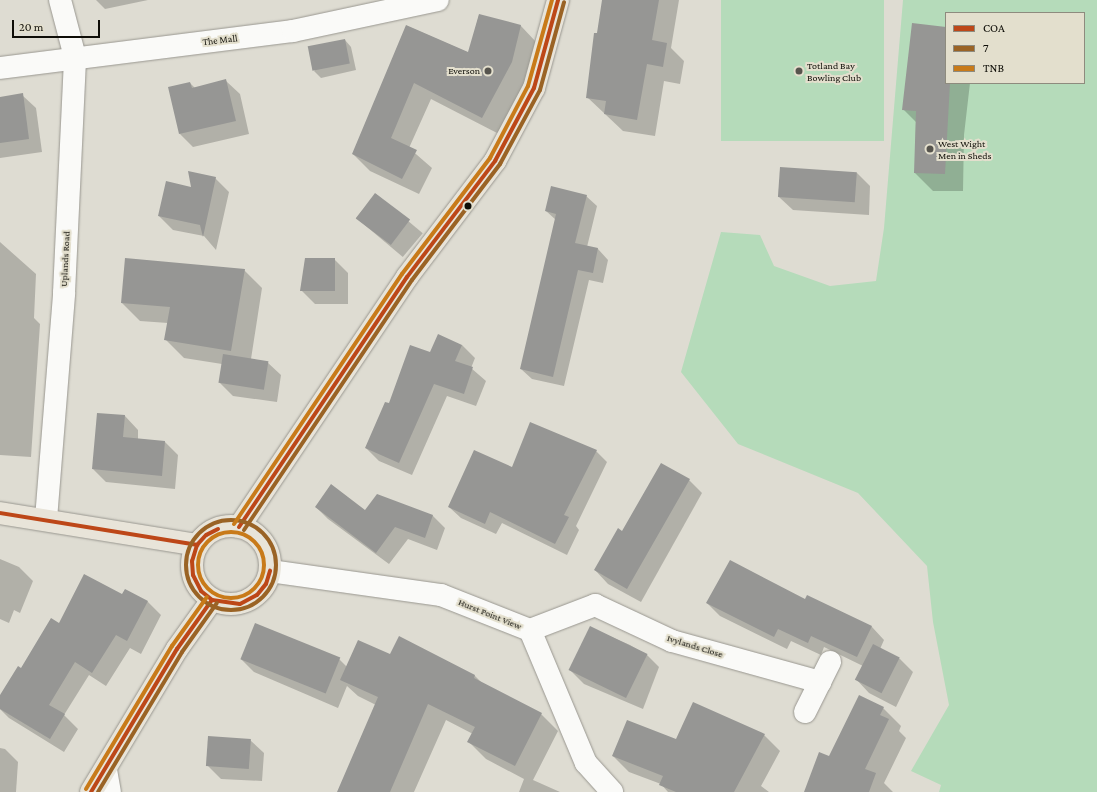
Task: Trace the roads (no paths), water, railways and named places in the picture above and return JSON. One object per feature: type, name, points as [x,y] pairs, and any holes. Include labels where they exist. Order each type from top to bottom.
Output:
[{"type":"main road","points":[[239,527],[407,277],[495,162],[534,88],[558,0]]},
{"type":"main road","points":[[0,513],[46,519],[197,545]]},
{"type":"main road","points":[[239,527],[251,532],[262,542],[270,560],[270,571],[266,584],[257,595],[240,604],[226,604],[212,600],[201,592],[192,575],[192,561],[197,545],[206,535],[218,529],[239,527]]},
{"type":"main road","points":[[91,792],[106,770],[177,649],[212,600]]},
{"type":"street","name":"Uplands Road","points":[[46,519],[64,293],[75,57],[60,0]]},
{"type":"street","name":"The Mall","points":[[0,68],[75,57],[293,31],[438,0]]},
{"type":"street","name":"Hurst Point View","points":[[270,571],[440,595],[530,630],[586,763],[612,792]]},
{"type":"street","name":"Ivylands Close","points":[[530,630],[595,605],[672,640],[820,682]]},
{"type":"street","points":[[806,712],[830,662]]},
{"type":"street","points":[[106,770],[110,792]]},
{"type":"place","name":"Everson","points":[[488,71]]},
{"type":"place","name":"Totland Bay Bowling Club","points":[[799,71]]},
{"type":"place","name":"West Wight Men in Sheds","points":[[930,149]]}]
